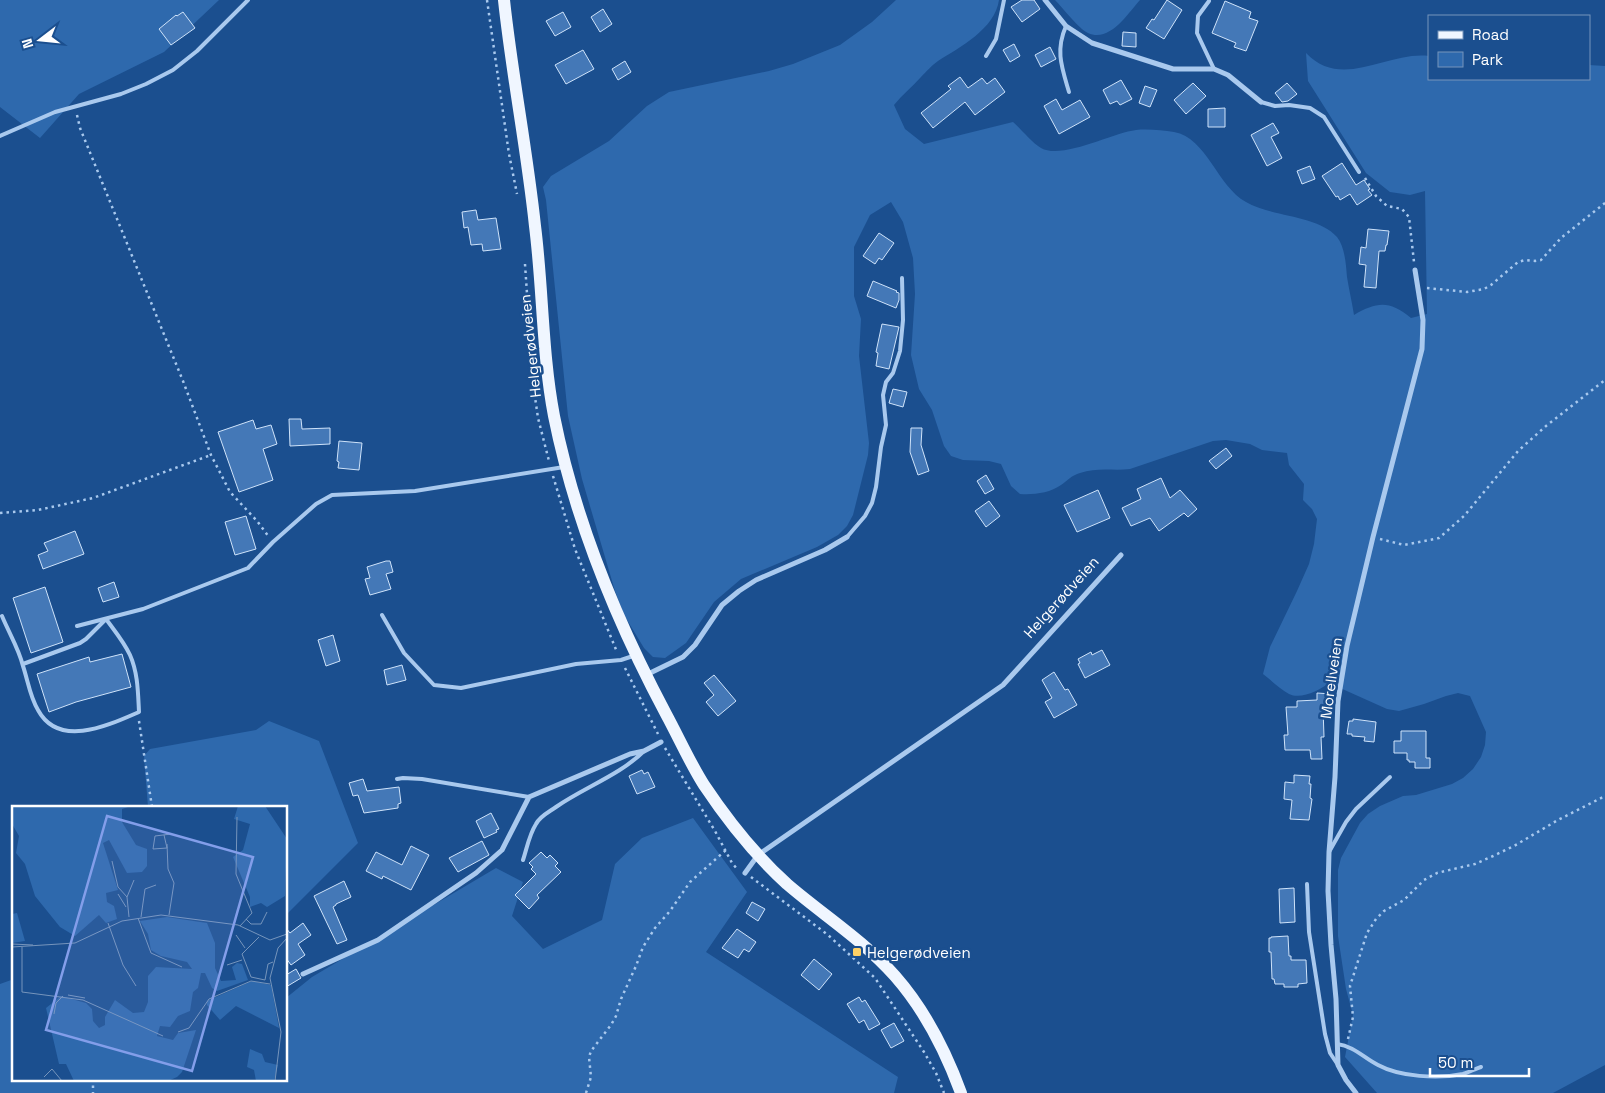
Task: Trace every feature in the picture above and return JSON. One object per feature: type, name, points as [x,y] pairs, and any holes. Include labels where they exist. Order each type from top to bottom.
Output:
[{"type":"main road","name":"Helgerødveien","points":[[504,0],[536,226],[554,415],[566,466],[583,524],[616,614],[645,675],[702,782],[730,822],[758,855],[788,884],[869,950],[896,978],[920,1009],[951,1066],[961,1093]]},
{"type":"street","points":[[1045,0],[1066,26],[1092,42],[1173,69],[1214,69],[1228,75],[1261,102]]},
{"type":"street","name":"Morellveien","points":[[1356,1093],[1338,1065],[1336,999],[1330,918],[1330,852],[1338,701],[1347,646],[1373,537],[1422,349],[1423,320],[1415,270]]},
{"type":"street","points":[[645,675],[684,657],[695,645],[722,605],[739,591],[756,580],[826,550],[847,537]]},
{"type":"street","name":"Helgerødveien","points":[[758,855],[1003,685],[1121,555]]},
{"type":"street","points":[[303,974],[378,940],[476,873],[502,850],[529,797],[630,754],[644,751],[661,742]]},
{"type":"street","points":[[745,873],[758,855]]},
{"type":"lane","points":[[0,136],[56,112],[121,94],[173,70],[197,51],[248,0]]},
{"type":"lane","points":[[986,56],[996,39],[1004,0]]},
{"type":"lane","points":[[1210,1],[1198,16],[1197,33],[1214,69]]},
{"type":"lane","points":[[1066,26],[1060,38],[1059,53],[1069,92]]},
{"type":"lane","points":[[1261,102],[1275,106],[1289,105],[1310,108],[1324,117],[1359,172]]},
{"type":"lane","points":[[847,537],[865,516],[872,503],[876,487],[886,425],[883,395],[886,382],[893,373],[900,351],[904,320],[902,278]]},
{"type":"lane","points":[[77,626],[143,609],[248,568],[273,542],[316,504],[332,495],[415,490],[566,466]]},
{"type":"lane","points":[[382,615],[404,653],[434,685],[461,688],[576,664],[621,660],[636,655]]},
{"type":"lane","points":[[2,616],[23,664],[29,690],[38,710],[45,721],[54,728],[71,732],[90,730],[114,723],[139,712],[138,685],[134,666],[129,653],[106,618]]},
{"type":"lane","points":[[23,664],[80,643],[106,618]]},
{"type":"lane","points":[[523,860],[532,832],[543,816],[583,790],[630,764],[644,751]]},
{"type":"lane","points":[[1330,852],[1346,822],[1356,809],[1390,777]]},
{"type":"lane","points":[[397,779],[422,779],[529,797]]},
{"type":"lane","points":[[1307,884],[1309,932],[1325,1034],[1330,1053],[1338,1065]]},
{"type":"lane","points":[[1337,1044],[1347,1046],[1380,1066],[1403,1074],[1444,1076],[1464,1073],[1481,1067]]},
{"type":"path","points":[[75,106],[80,128],[183,381],[211,455],[230,492],[257,521],[273,542]]},
{"type":"path","points":[[1359,172],[1376,196],[1387,206],[1402,209],[1409,217],[1415,270]]},
{"type":"path","points":[[1418,288],[1467,292],[1484,289],[1518,262],[1541,260],[1561,238],[1605,203]]},
{"type":"path","points":[[1373,537],[1404,546],[1439,538],[1464,516],[1518,451],[1546,426],[1605,380]]},
{"type":"path","points":[[0,513],[38,510],[93,498],[211,455]]},
{"type":"path","points":[[139,712],[152,806]]},
{"type":"path","points":[[661,742],[732,863],[738,870],[745,873],[828,935],[875,978],[924,1052],[936,1073],[944,1093]]},
{"type":"path","points":[[1347,1046],[1353,1017],[1350,986],[1367,933],[1380,915],[1404,900],[1424,880],[1437,873],[1475,864],[1493,856],[1605,796]]},
{"type":"path","points":[[586,1093],[591,1077],[589,1056],[612,1025],[643,947],[690,882],[726,850]]},
{"type":"path","points":[[93,1080],[93,1093]]},
{"type":"green space","points":[[0,0],[219,0],[164,52],[79,94],[40,138],[0,107]]},
{"type":"green space","points":[[896,0],[999,0],[991,20],[984,28],[966,43],[934,64],[894,105],[905,129],[924,144],[1013,122],[1037,145],[1050,151],[1061,151],[1087,145],[1136,130],[1174,132],[1185,136],[1204,153],[1236,195],[1246,202],[1268,211],[1318,224],[1337,237],[1345,256],[1354,315],[1376,305],[1396,308],[1411,318],[1427,314],[1425,191],[1410,195],[1390,192],[1366,173],[1308,81],[1306,53],[1320,64],[1334,69],[1365,67],[1413,56],[1428,56],[1428,80],[1590,80],[1590,65],[1605,66],[1605,1065],[1553,1093],[1377,1093],[1345,1057],[1353,1015],[1346,989],[1338,936],[1338,870],[1341,858],[1360,823],[1368,814],[1380,806],[1403,796],[1416,795],[1452,784],[1463,778],[1473,769],[1481,757],[1485,745],[1486,732],[1470,696],[1458,693],[1399,711],[1387,709],[1329,683],[1321,689],[1305,695],[1294,696],[1282,690],[1263,674],[1270,647],[1309,564],[1317,519],[1312,509],[1303,500],[1304,484],[1289,465],[1287,453],[1262,450],[1250,444],[1226,440],[1213,441],[1130,469],[1086,471],[1074,475],[1052,490],[1025,494],[1020,494],[1011,486],[1001,464],[989,461],[963,460],[951,456],[944,446],[932,410],[919,389],[911,355],[915,294],[913,258],[903,222],[891,202],[870,215],[854,247],[854,296],[861,319],[859,356],[869,443],[868,455],[853,515],[847,526],[838,535],[817,547],[741,579],[714,602],[686,643],[665,658],[653,657],[644,648],[624,615],[615,591],[582,479],[568,416],[546,200],[543,187],[551,176],[609,141],[647,106],[669,92],[769,71],[793,64],[840,45],[872,22]]},
{"type":"green space","points":[[1055,0],[1140,0],[1118,25],[1104,34],[1096,35],[1088,33],[1080,27]]},
{"type":"green space","points":[[269,721],[319,741],[358,843],[288,913],[288,806],[148,806],[144,756],[150,749],[256,730]]},
{"type":"green space","points":[[693,818],[747,892],[706,952],[898,1077],[894,1093],[0,1093],[0,984],[12,980],[12,1080],[288,1080],[288,996],[312,977],[496,868],[523,882],[512,916],[543,949],[602,920],[615,864],[642,838]]},
{"type":"building","points":[[1022,0],[1034,0],[1040,9],[1022,22],[1011,7]]},
{"type":"building","points":[[1167,0],[1182,10],[1164,39],[1146,28],[1152,19],[1154,20]]},
{"type":"building","points":[[1225,1],[1251,12],[1249,18],[1258,21],[1246,51],[1234,47],[1236,43],[1212,33]]},
{"type":"building","points":[[603,9],[612,24],[600,32],[591,17]]},
{"type":"building","points":[[183,12],[195,28],[171,45],[159,29],[176,15]]},
{"type":"building","points":[[563,12],[571,27],[555,36],[546,21]]},
{"type":"building","points":[[1123,32],[1136,33],[1136,47],[1122,46]]},
{"type":"building","points":[[1014,44],[1020,56],[1010,62],[1003,50]]},
{"type":"building","points":[[1050,47],[1056,59],[1041,67],[1035,55]]},
{"type":"building","points":[[583,50],[594,69],[566,84],[555,65]]},
{"type":"building","points":[[625,61],[631,72],[618,80],[612,69]]},
{"type":"building","points":[[960,77],[968,88],[982,78],[987,84],[995,78],[1005,92],[975,115],[965,102],[933,128],[921,113],[951,89],[948,86]]},
{"type":"building","points":[[1121,80],[1132,99],[1120,105],[1117,101],[1110,104],[1103,90]]},
{"type":"building","points":[[1193,83],[1206,96],[1186,114],[1174,100]]},
{"type":"building","points":[[1287,83],[1297,94],[1288,101],[1282,102],[1275,93]]},
{"type":"building","points":[[1145,86],[1157,90],[1150,107],[1139,103]]},
{"type":"building","points":[[1056,99],[1062,110],[1080,100],[1090,117],[1059,134],[1044,106]]},
{"type":"building","points":[[1225,108],[1225,127],[1208,127],[1208,109]]},
{"type":"building","points":[[1273,123],[1279,133],[1271,137],[1282,158],[1267,166],[1251,135]]},
{"type":"building","points":[[1342,163],[1356,185],[1364,180],[1370,189],[1368,190],[1372,195],[1357,205],[1350,194],[1340,200],[1338,196],[1336,197],[1322,176]]},
{"type":"building","points":[[1310,166],[1315,179],[1302,184],[1297,171]]},
{"type":"building","points":[[476,210],[478,220],[496,218],[501,249],[483,251],[482,244],[471,245],[468,227],[464,228],[462,212]]},
{"type":"building","points":[[1368,229],[1389,231],[1385,251],[1379,251],[1376,288],[1364,287],[1366,265],[1359,264],[1361,247],[1366,248]]},
{"type":"building","points":[[879,233],[894,243],[882,260],[879,258],[875,264],[863,256]]},
{"type":"building","points":[[873,281],[899,293],[896,308],[867,296]]},
{"type":"building","points":[[882,324],[899,327],[889,369],[876,366],[878,353],[876,352]]},
{"type":"building","points":[[893,389],[907,392],[903,407],[889,403]]},
{"type":"building","points":[[289,419],[301,419],[302,429],[330,428],[330,444],[290,446]]},
{"type":"building","points":[[253,420],[256,429],[271,425],[277,444],[263,449],[273,480],[239,492],[218,432]]},
{"type":"building","points":[[911,428],[922,428],[921,445],[929,471],[918,475],[910,452]]},
{"type":"building","points":[[339,441],[362,443],[359,470],[338,468]]},
{"type":"building","points":[[1226,448],[1232,456],[1216,469],[1209,461]]},
{"type":"building","points":[[986,475],[994,489],[985,494],[977,481]]},
{"type":"building","points":[[1161,478],[1170,498],[1180,490],[1197,509],[1188,517],[1184,513],[1159,531],[1150,518],[1131,526],[1122,508],[1141,499],[1137,489]]},
{"type":"building","points":[[1098,490],[1110,518],[1077,532],[1064,505]]},
{"type":"building","points":[[989,501],[1000,516],[986,527],[975,511]]},
{"type":"building","points":[[246,516],[256,549],[235,555],[225,522]]},
{"type":"building","points":[[75,531],[84,554],[43,569],[38,555],[48,551],[44,543]]},
{"type":"building","points":[[390,561],[393,572],[386,574],[391,589],[370,595],[365,579],[370,578],[367,567]]},
{"type":"building","points":[[114,582],[119,597],[103,602],[98,588]]},
{"type":"building","points":[[45,587],[63,642],[31,653],[13,598]]},
{"type":"building","points":[[333,635],[340,661],[326,666],[318,640]]},
{"type":"building","points":[[1102,650],[1110,665],[1085,678],[1078,664],[1080,663],[1078,659],[1091,652],[1092,655]]},
{"type":"building","points":[[122,654],[131,687],[76,702],[49,712],[37,674],[89,657],[90,662]]},
{"type":"building","points":[[402,665],[406,680],[387,685],[384,670]]},
{"type":"building","points":[[1054,672],[1065,690],[1068,689],[1077,705],[1054,718],[1045,702],[1052,698],[1042,680]]},
{"type":"building","points":[[714,675],[736,701],[718,716],[706,702],[714,695],[704,683]]},
{"type":"building","points":[[1317,693],[1332,694],[1332,708],[1323,708],[1324,737],[1321,737],[1322,759],[1311,759],[1310,750],[1285,750],[1284,735],[1288,735],[1286,707],[1297,707],[1297,701],[1317,700]]},
{"type":"building","points":[[1353,719],[1376,722],[1374,742],[1364,741],[1365,737],[1347,734],[1349,721],[1353,721]]},
{"type":"building","points":[[1401,731],[1426,731],[1426,758],[1430,758],[1430,768],[1415,768],[1415,762],[1407,760],[1407,753],[1394,753],[1394,741],[1401,741]]},
{"type":"building","points":[[642,770],[644,774],[648,772],[655,787],[637,794],[629,776]]},
{"type":"building","points":[[1294,775],[1310,776],[1310,798],[1312,799],[1309,820],[1290,819],[1292,800],[1284,799],[1285,782],[1294,783]]},
{"type":"building","points":[[363,779],[367,791],[399,787],[401,803],[398,804],[398,808],[364,813],[358,795],[353,796],[349,783]]},
{"type":"building","points":[[491,813],[499,829],[496,830],[497,832],[484,838],[476,821]]},
{"type":"building","points":[[482,841],[489,855],[458,872],[449,858]]},
{"type":"building","points":[[411,846],[429,855],[411,890],[383,876],[382,879],[366,871],[376,852],[402,865]]},
{"type":"building","points":[[541,852],[547,858],[550,855],[558,863],[555,866],[561,872],[537,895],[539,898],[529,909],[515,895],[536,874],[531,869],[533,867],[529,863]]},
{"type":"building","points":[[344,881],[351,897],[333,907],[347,940],[337,944],[314,896]]},
{"type":"building","points":[[1294,888],[1295,922],[1280,923],[1279,889]]},
{"type":"building","points":[[752,902],[765,909],[758,921],[746,913]]},
{"type":"building","points":[[303,923],[311,935],[298,944],[305,955],[291,965],[288,961],[288,930],[290,933]]},
{"type":"building","points":[[737,929],[756,942],[749,952],[744,949],[738,958],[722,948]]},
{"type":"building","points":[[1288,936],[1291,960],[1306,960],[1307,983],[1298,984],[1298,987],[1284,987],[1284,984],[1275,984],[1274,979],[1272,979],[1269,938]]},
{"type":"building","points":[[814,959],[832,974],[819,990],[801,975]]},
{"type":"building","points":[[296,969],[301,978],[288,986],[288,974]]},
{"type":"building","points":[[859,997],[862,1002],[865,1000],[880,1024],[869,1030],[864,1020],[859,1023],[847,1004]]},
{"type":"building","points":[[894,1023],[904,1041],[891,1048],[881,1030]]},
{"type":"place","name":"Helgerødveien","points":[[857,952]]}]
